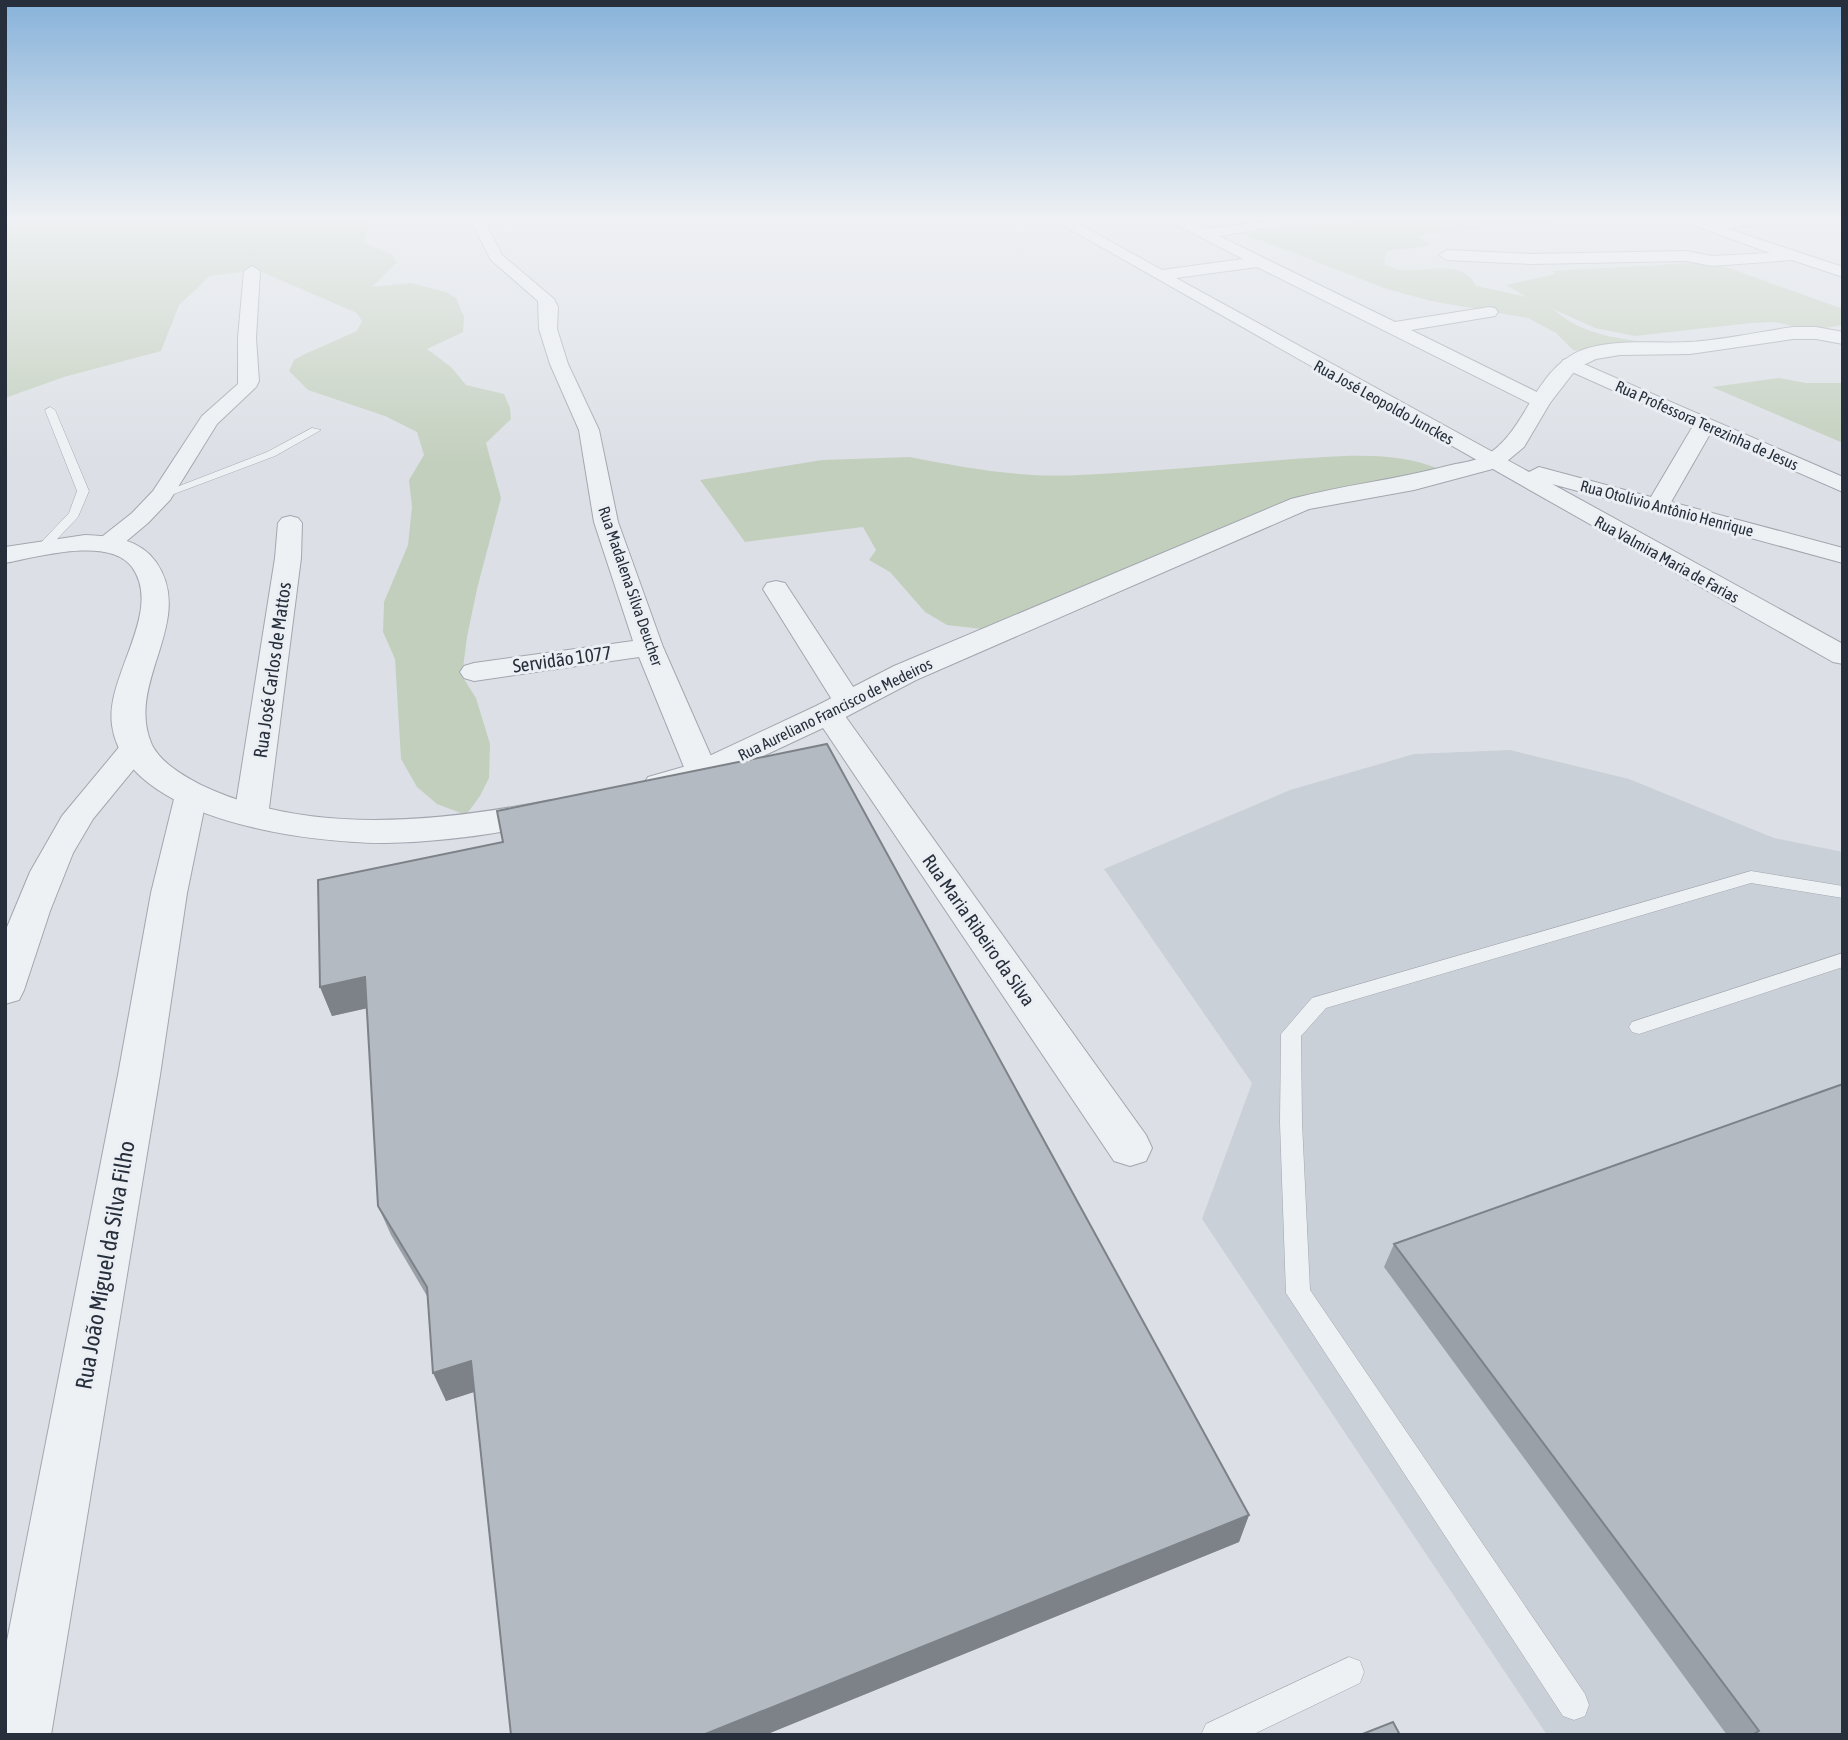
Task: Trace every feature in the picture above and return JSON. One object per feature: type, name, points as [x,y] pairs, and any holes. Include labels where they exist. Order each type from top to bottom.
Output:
[{"type":"street","points":[[108,544],[140,518],[162,495],[204,426],[242,393],[249,381],[247,338],[250,300]]},
{"type":"street","name":"Rua Madalena Silva Deucher","points":[[546,300],[549,307],[548,329],[559,364],[589,430],[606,522],[649,647],[702,772]]},
{"type":"street","name":"Rua José Leopoldo Junckes","points":[[1203,300],[1490,462]]},
{"type":"street","points":[[1335,300],[1539,401]]},
{"type":"street","points":[[1391,328],[1489,312]]},
{"type":"street","name":"Rua Aureliano Francisco de Medeiros","points":[[635,791],[702,772],[980,640],[1300,504],[1326,497],[1414,483],[1490,462],[1516,442],[1539,401],[1570,364],[1591,354],[1604,351],[1676,349],[1793,333],[1830,335]]},
{"type":"street","name":"Rua Professora Terezinha de Jesus","points":[[1570,364],[1843,485]]},
{"type":"street","points":[[1658,504],[1706,425]]},
{"type":"street","name":"Rua Otolívio Antônio Henrique","points":[[1490,462],[1658,504],[1843,556]]},
{"type":"street","name":"Rua Valmira Maria de Farias","points":[[1490,462],[1843,656]]},
{"type":"street","name":"Rua José Carlos de Mattos","points":[[251,816],[288,558],[290,523]]},
{"type":"street","points":[[5,555],[41,549],[108,544],[128,548],[138,554],[152,577],[156,596],[150,629],[130,689],[128,709],[136,747],[151,766],[191,795],[251,816],[324,829],[392,831],[484,823],[576,805]]},
{"type":"street","name":"Rua Maria Ribeiro da Silva","points":[[776,589],[838,707],[1130,1148]]},
{"type":"street","name":"Servidão 1077","points":[[474,672],[649,647]]},
{"type":"street","points":[[5,989],[55,854],[68,832],[136,747]]},
{"type":"street","name":"Rua João Miguel da Silva Filho","points":[[20,1735],[169,893],[191,795]]},
{"type":"lane","points":[[41,549],[74,514],[83,491],[50,410]]},
{"type":"lane","points":[[162,495],[271,454],[316,430]]},
{"type":"lane","points":[[1574,1705],[1298,1293],[1291,1123],[1291,1034],[1319,1003],[1751,877],[1843,892]]},
{"type":"lane","points":[[1639,1027],[1843,960]]},
{"type":"lane","points":[[1217,1735],[1349,1672]]},
{"type":"shaded area","points":[[1510,750],[1629,779],[1774,838],[1843,852],[1843,1735],[1547,1735],[1202,1219],[1252,1083],[1104,869],[1290,790],[1414,754]]},
{"type":"green space","points":[[5,300],[184,300],[179,305],[161,351],[64,377],[5,398]]},
{"type":"green space","points":[[327,300],[457,300],[464,317],[463,332],[427,349],[451,367],[466,385],[504,394],[510,408],[511,419],[486,443],[501,498],[477,589],[462,676],[476,698],[490,744],[489,778],[466,815],[437,804],[417,787],[401,759],[395,659],[383,632],[384,602],[408,545],[412,507],[409,480],[424,455],[417,432],[385,416],[308,390],[289,371],[294,360],[357,331],[362,321],[357,313]]},
{"type":"green space","points":[[1428,300],[1818,300],[1843,309],[1843,325],[1811,330],[1774,322],[1751,323],[1635,336],[1595,328],[1553,309],[1590,331],[1660,344],[1581,351],[1573,350],[1556,333],[1528,318]]},
{"type":"green space","points":[[1779,378],[1806,383],[1843,383],[1843,443],[1712,387]]},
{"type":"green space","points":[[1341,456],[1401,459],[1439,469],[1320,493],[982,629],[947,625],[925,612],[890,572],[869,560],[876,550],[863,527],[745,542],[700,480],[822,460],[910,457],[994,471],[1057,476]]},
{"type":"building","points":[[827,744],[1249,1515],[703,1735],[511,1735],[471,1361],[433,1373],[427,1287],[378,1206],[365,977],[320,987],[318,880],[503,842],[497,811]]},
{"type":"building","points":[[1843,1084],[1843,1735],[1752,1735],[1759,1731],[1394,1244]]},
{"type":"building","points":[[1393,1722],[1400,1735],[1360,1735]]}]
